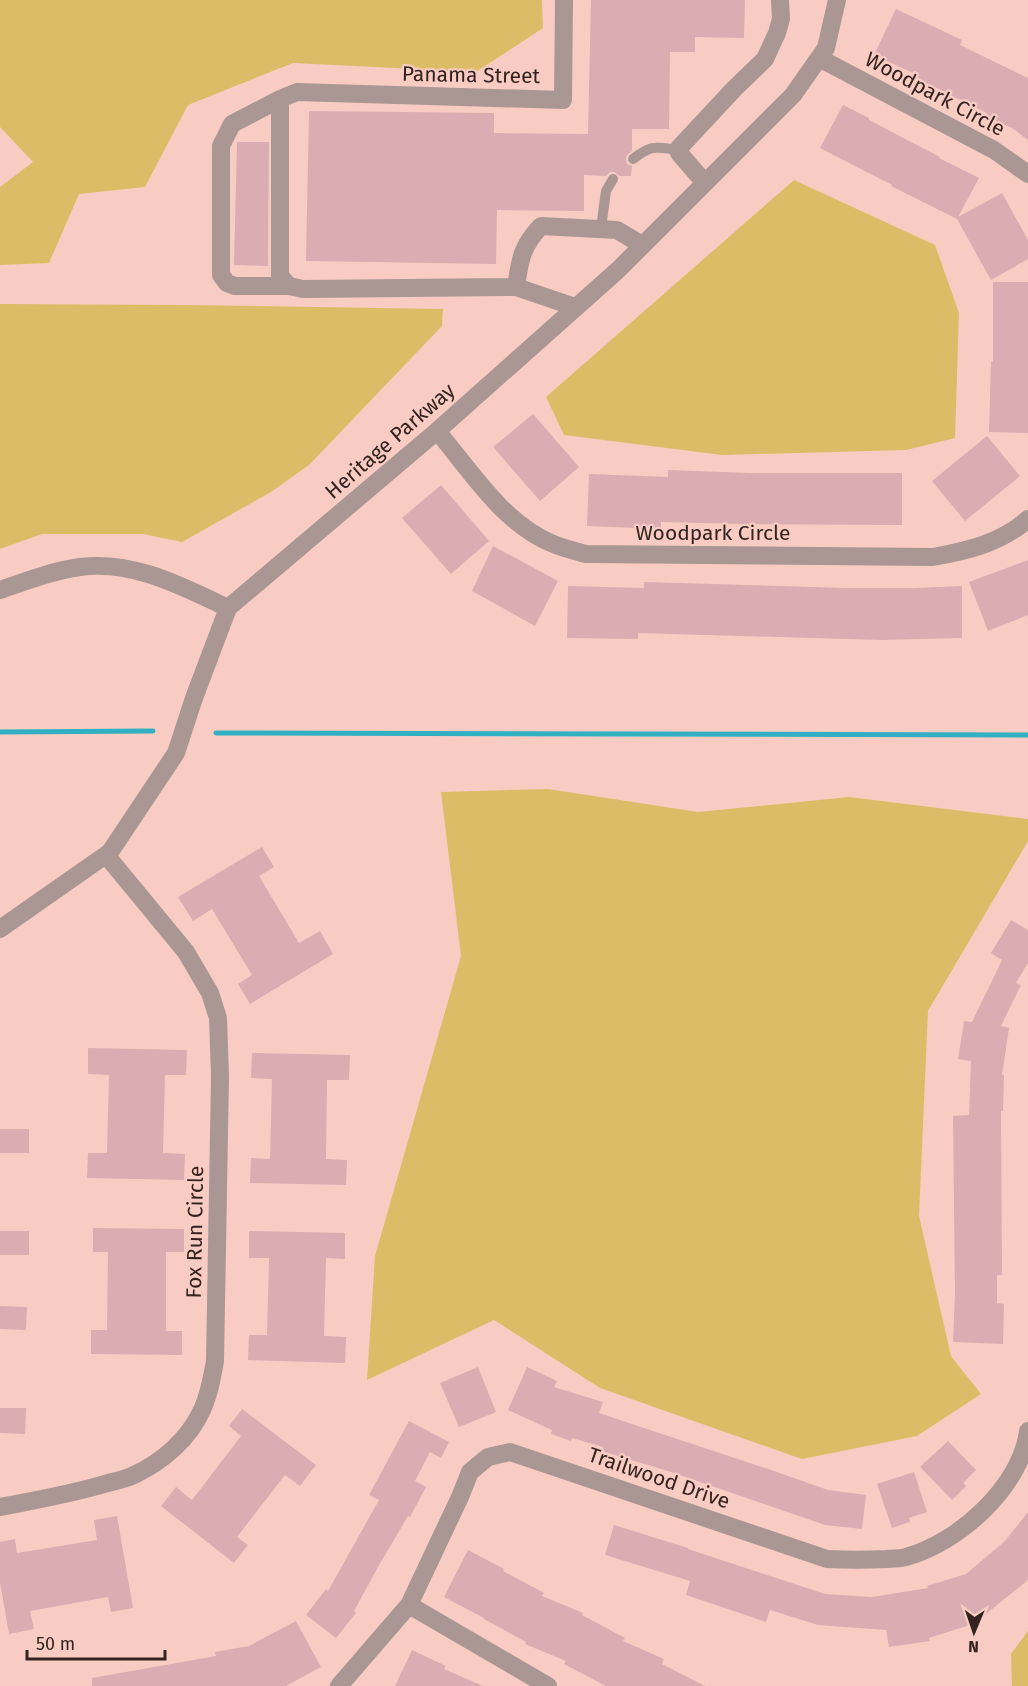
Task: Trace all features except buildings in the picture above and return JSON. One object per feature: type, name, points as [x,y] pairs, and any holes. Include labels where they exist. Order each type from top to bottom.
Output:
[{"type":"street","name":"Panama Street","points":[[564,0],[563,100],[297,92],[232,124],[221,146],[221,275],[227,283],[235,286],[289,286],[303,289],[516,287],[575,308]]},
{"type":"street","points":[[705,183],[679,153],[679,150],[718,105],[765,59],[781,19],[780,0]]},
{"type":"street","name":"Heritage Parkway","points":[[0,929],[110,852],[176,753],[228,608],[437,431],[575,308],[705,183],[793,95],[826,48],[837,0]]},
{"type":"street","name":"Woodpark Circle","points":[[819,58],[994,150],[1028,174]]},
{"type":"street","points":[[280,99],[279,276],[289,286]]},
{"type":"street","points":[[516,287],[521,255],[533,234],[542,226],[617,230],[642,245]]},
{"type":"street","name":"Woodpark Circle","points":[[437,431],[501,508],[520,525],[551,543],[586,554],[933,557],[962,552],[994,541],[1028,519]]},
{"type":"street","points":[[0,590],[43,575],[81,567],[120,567],[171,581],[228,608]]},
{"type":"street","name":"Fox Run Circle","points":[[0,1507],[91,1488],[133,1476],[165,1457],[186,1437],[202,1412],[215,1361],[220,1076],[218,1018],[210,993],[186,952],[106,855]]},
{"type":"street","name":"Trailwood Drive","points":[[339,1686],[409,1605],[470,1472],[488,1457],[510,1452],[827,1559],[863,1560],[904,1558],[936,1545],[966,1526],[993,1500],[1014,1472],[1027,1442],[1028,1431]]},
{"type":"street","points":[[409,1605],[548,1686]]},
{"type":"lane","points":[[633,159],[652,147],[679,150]]},
{"type":"lane","points":[[601,228],[606,191],[614,179]]},
{"type":"shaded area","points":[[0,0],[542,0],[543,28],[476,72],[293,63],[188,105],[145,187],[79,194],[49,263],[0,265],[0,187],[33,162],[0,127]]},
{"type":"shaded area","points":[[794,180],[935,245],[959,313],[955,438],[906,450],[722,455],[564,435],[546,397]]},
{"type":"shaded area","points":[[0,304],[443,309],[442,326],[309,465],[271,492],[182,542],[143,534],[42,534],[0,549]]},
{"type":"shaded area","points":[[548,789],[698,812],[849,797],[1028,819],[1028,841],[928,1011],[919,1216],[951,1356],[981,1394],[917,1436],[802,1459],[600,1388],[494,1320],[367,1380],[375,1256],[461,956],[441,792]]},
{"type":"shaded area","points":[[1028,1631],[1028,1686],[1012,1686],[1011,1654]]},
{"type":"waterway","points":[[0,732],[153,731]]},
{"type":"waterway","points":[[216,733],[1028,735]]}]
